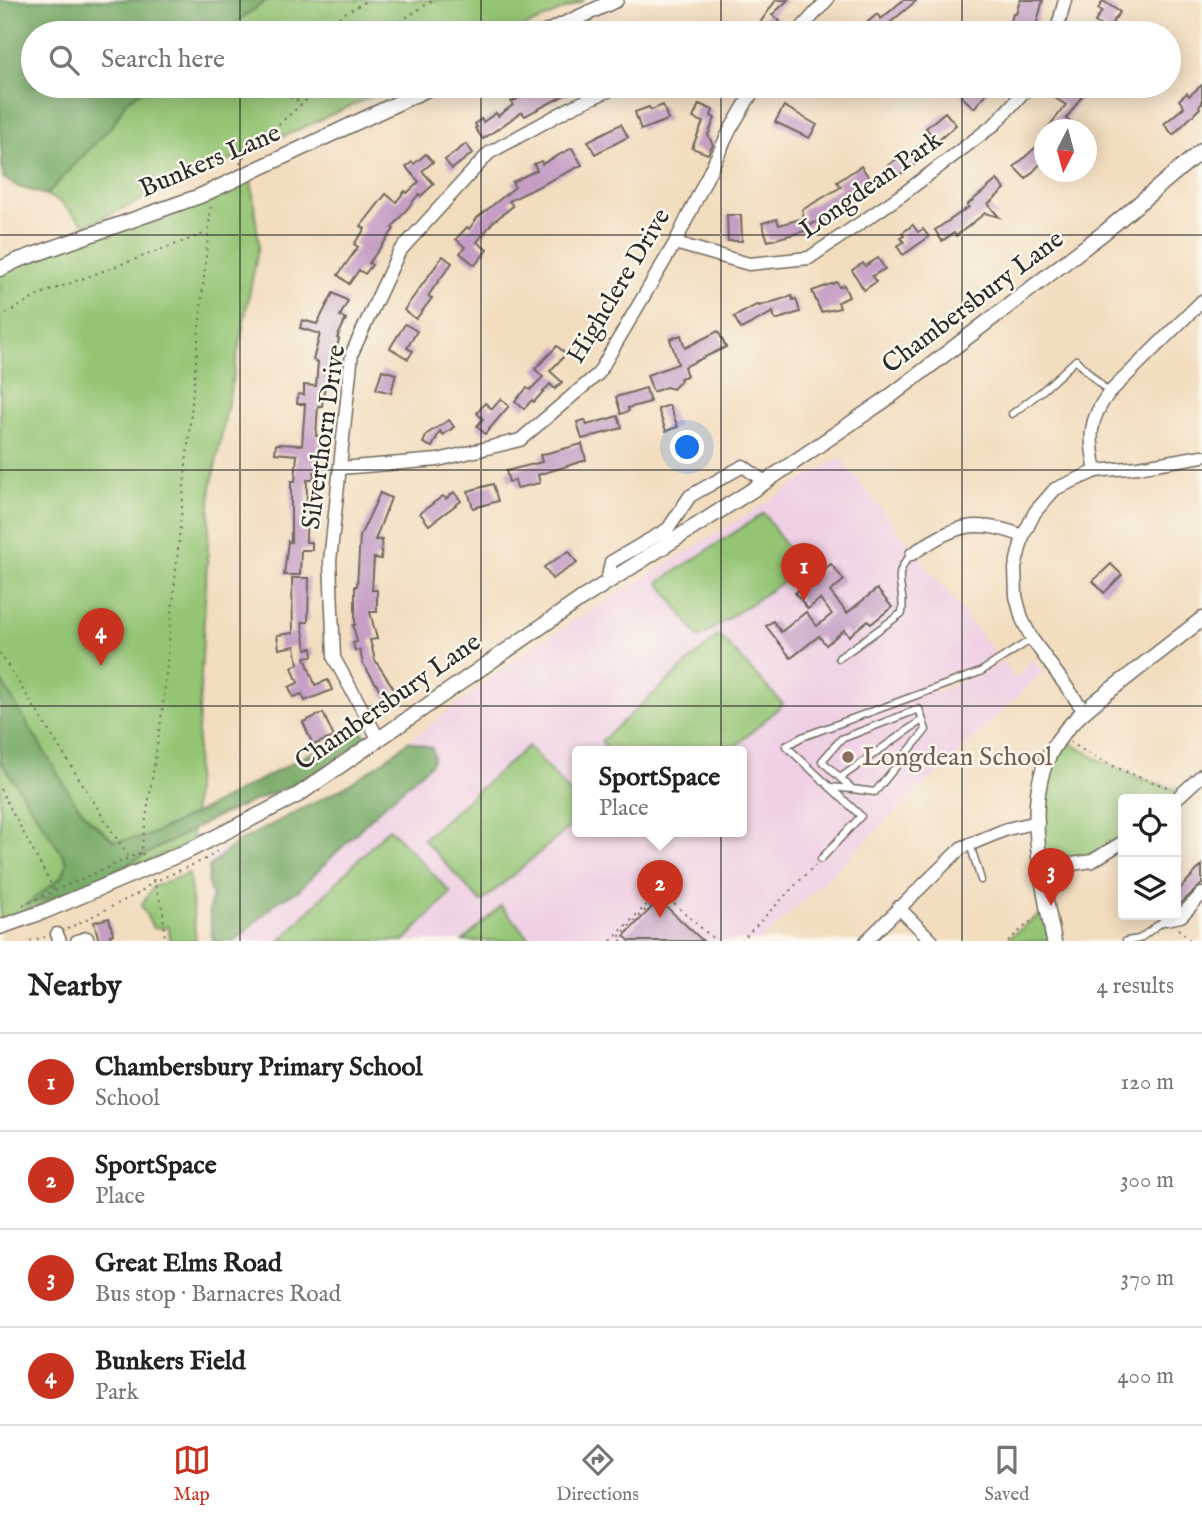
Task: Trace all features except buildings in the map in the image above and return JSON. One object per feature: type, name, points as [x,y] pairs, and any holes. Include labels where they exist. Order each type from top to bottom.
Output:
[{"type":"street","points":[[571,21],[616,0]]},
{"type":"street","points":[[808,21],[827,0]]},
{"type":"street","points":[[1059,21],[1065,0]]},
{"type":"street","name":"Bunkers Lane","points":[[0,269],[214,189],[408,98]]},
{"type":"street","name":"Silverthorn Drive","points":[[378,738],[334,658],[330,561],[352,353],[399,252],[489,153],[592,98]]},
{"type":"street","name":"Highclere Drive","points":[[340,468],[438,460],[520,440],[598,373],[675,243],[730,130],[749,98]]},
{"type":"street","name":"Longdean Park","points":[[675,243],[749,264],[809,258],[903,194],[995,124],[1018,98]]},
{"type":"street","name":"Chambersbury Lane","points":[[0,927],[43,912],[190,850],[298,795],[607,582],[765,482],[887,398],[1106,231],[1202,150]]},
{"type":"street","points":[[1096,471],[1091,449],[1093,422],[1098,407],[1202,300]]},
{"type":"street","points":[[1084,711],[1032,639],[1023,618],[1016,596],[1015,568],[1023,536],[1035,512],[1055,489],[1096,471],[1202,456]]},
{"type":"street","name":"Chambersbury Lane","points":[[607,582],[611,562],[668,529],[690,496],[743,466],[765,482]]},
{"type":"street","points":[[912,554],[937,537],[957,528],[983,525],[1023,536]]},
{"type":"street","points":[[1054,941],[1040,869],[1038,796],[1045,763],[1060,736],[1084,711],[1202,619]]},
{"type":"street","points":[[1181,795],[1202,775]]},
{"type":"street","points":[[866,941],[961,848],[1007,829],[1038,822]]},
{"type":"street","points":[[1040,869],[1092,861],[1118,845]]},
{"type":"street","points":[[1181,916],[1202,894]]},
{"type":"street","points":[[898,907],[932,941]]},
{"type":"lane","points":[[1012,414],[1076,360],[1109,393]]},
{"type":"lane","points":[[839,658],[902,613],[903,602],[898,576],[901,565],[912,554]]},
{"type":"lane","points":[[821,859],[861,816],[786,746],[802,737],[979,672],[1032,639]]},
{"type":"lane","points":[[830,787],[875,792],[926,730],[919,709],[924,694]]},
{"type":"lane","points":[[852,789],[822,761],[841,739],[919,709]]},
{"type":"lane","points":[[840,778],[922,720]]},
{"type":"lane","points":[[970,844],[981,880]]},
{"type":"lane","points":[[1126,941],[1139,939],[1165,920]]},
{"type":"path","points":[[333,21],[369,0]]},
{"type":"path","points":[[401,21],[433,0]]},
{"type":"path","points":[[291,98],[303,103]]},
{"type":"path","points":[[240,177],[239,166],[245,154],[309,98]]},
{"type":"path","points":[[165,941],[163,910],[150,867],[141,852],[163,706],[206,273],[207,232],[214,189]]},
{"type":"path","points":[[0,317],[41,294],[207,232]]},
{"type":"path","points":[[0,653],[129,858]]},
{"type":"path","points":[[1060,736],[1097,759],[1175,794]]},
{"type":"path","points":[[0,789],[55,891]]},
{"type":"path","points":[[31,941],[59,937],[139,893],[153,882],[204,860],[225,846]]},
{"type":"path","points":[[14,909],[141,852]]},
{"type":"path","points":[[741,941],[821,859]]},
{"type":"path","points":[[613,940],[621,928],[660,891],[716,941]]},
{"type":"path","points":[[622,941],[618,938],[662,893]]},
{"type":"path","points":[[1008,941],[1048,909]]},
{"type":"path","points":[[1167,920],[1191,941]]},
{"type":"shaded area","name":"Longdean School","points":[[840,457],[996,654],[969,670],[953,670],[940,682],[928,686],[931,694],[982,674],[1002,661],[1016,679],[1032,659],[1043,672],[761,941],[209,941],[208,858],[343,788],[381,763],[532,647]]},
{"type":"green space","points":[[0,0],[267,0],[238,21],[21,21],[21,98],[132,98],[125,103],[114,123],[46,195],[19,187],[3,178],[0,129]]},
{"type":"green space","points":[[267,0],[585,0],[538,21],[238,21]]},
{"type":"green space","points":[[132,98],[368,98],[86,225],[59,201],[46,195],[114,123],[125,103]]},
{"type":"green space","points":[[251,178],[259,245],[211,488],[192,843],[0,922],[0,271]]},
{"type":"green space","points":[[764,513],[801,570],[699,638],[659,582]]},
{"type":"green space","points":[[719,635],[783,704],[736,746],[605,746],[601,741]]},
{"type":"green space","points":[[0,679],[75,802],[88,818],[114,841],[145,837],[201,811],[360,727],[367,739],[303,780],[216,817],[90,884],[24,906],[58,880],[66,867],[66,860],[0,760]]},
{"type":"green space","points":[[1060,736],[1097,759],[1139,778],[1184,792],[1181,795],[1118,794],[1118,845],[1092,861],[1040,869],[1038,796]]},
{"type":"green space","points":[[409,741],[432,748],[434,757],[431,764],[381,808],[298,891],[278,901],[235,941],[213,941],[209,909],[212,895],[208,885],[209,867],[234,844],[343,788]]},
{"type":"green space","points":[[528,746],[572,795],[572,825],[481,902],[423,839]]},
{"type":"green space","points":[[389,828],[451,893],[404,941],[280,941]]},
{"type":"green space","points":[[189,873],[196,941],[170,941],[169,927],[153,928],[141,905],[153,887]]},
{"type":"green space","points":[[501,906],[532,941],[463,941]]},
{"type":"green space","points":[[1051,906],[1056,941],[1008,941],[1011,936]]},
{"type":"place","name":"Chambersbury Primary School","points":[[804,601]]},
{"type":"place","name":"Bunkers Field","points":[[101,666]]},
{"type":"place","name":"Longdean School","points":[[848,757]]},
{"type":"place","name":"Great Elms Road","points":[[1051,906]]},
{"type":"place","name":"SportSpace","points":[[660,918]]}]
